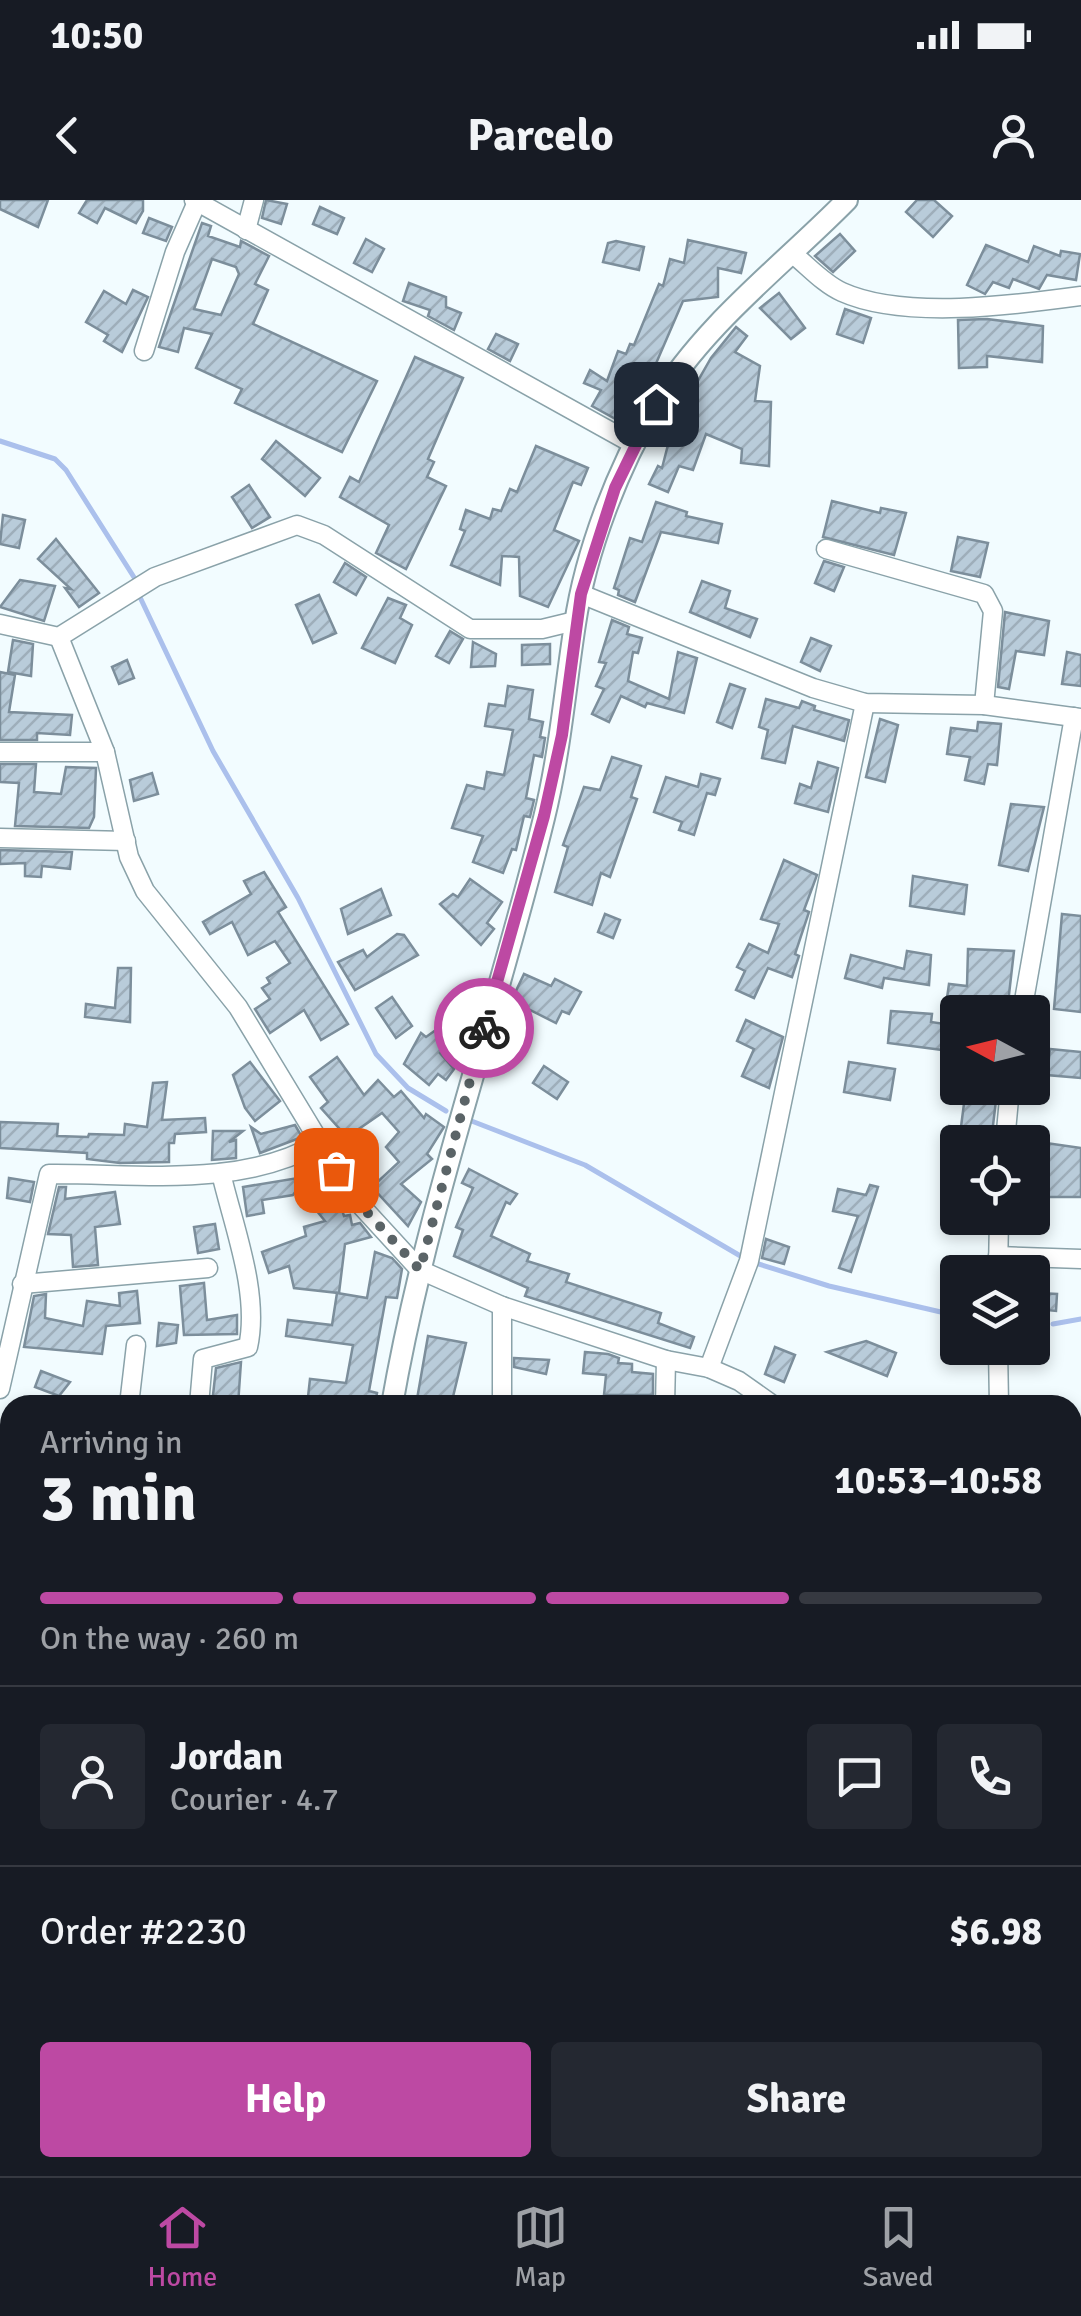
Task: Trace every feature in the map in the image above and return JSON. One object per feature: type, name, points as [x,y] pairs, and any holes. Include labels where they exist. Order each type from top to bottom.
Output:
[{"type":"street","points":[[246,230],[254,200]]},
{"type":"street","points":[[394,1395],[459,1111],[544,816],[562,735],[581,594],[615,488],[656,404],[711,330],[847,200]]},
{"type":"street","points":[[144,350],[175,252],[196,201],[635,445]]},
{"type":"street","points":[[794,254],[841,291],[869,301],[973,309],[1081,296]]},
{"type":"street","points":[[0,624],[58,637],[155,578],[297,525],[324,535],[470,628],[542,628],[575,622]]},
{"type":"street","points":[[826,549],[984,594],[993,611],[984,705]]},
{"type":"street","points":[[581,594],[813,688],[865,703],[984,705],[1078,718],[1025,995]]},
{"type":"street","points":[[58,637],[105,752],[126,842],[145,891],[238,1007],[354,1198],[420,1270],[502,1306],[666,1360],[709,1368],[759,1395]]},
{"type":"street","points":[[709,1368],[750,1261],[865,703]]},
{"type":"street","points":[[0,752],[105,752]]},
{"type":"street","points":[[0,838],[126,842]]},
{"type":"street","points":[[0,1389],[49,1174],[221,1172],[290,1160],[319,1143]]},
{"type":"street","points":[[200,1395],[203,1359],[248,1347],[250,1336],[247,1290],[221,1172]]},
{"type":"street","points":[[1050,1261],[1081,1260]]},
{"type":"street","points":[[22,1284],[208,1268]]},
{"type":"street","points":[[502,1306],[502,1395]]},
{"type":"street","points":[[130,1395],[136,1345]]},
{"type":"street","points":[[665,1395],[666,1360]]},
{"type":"street","points":[[998,1365],[999,1395]]},
{"type":"building","points":[[0,200],[48,200],[38,227],[0,209]]},
{"type":"building","points":[[87,200],[143,200],[143,211],[136,223],[105,208],[97,223],[79,213]]},
{"type":"building","points":[[266,200],[287,204],[281,224],[262,218]]},
{"type":"building","points":[[917,200],[934,200],[952,216],[933,237],[906,212]]},
{"type":"building","points":[[320,207],[344,218],[337,234],[313,224]]},
{"type":"building","points":[[149,218],[172,227],[166,241],[143,233]]},
{"type":"building","points":[[202,223],[211,226],[208,236],[240,247],[241,241],[269,256],[255,284],[268,290],[253,324],[377,381],[342,452],[235,403],[242,389],[196,368],[212,334],[184,328],[178,352],[159,347]],"holes":[[[212,259],[236,267],[239,274],[221,315],[194,309]]]},
{"type":"building","points":[[840,234],[855,251],[833,272],[815,256]]},
{"type":"building","points":[[366,239],[384,249],[372,272],[354,263]]},
{"type":"building","points":[[688,240],[746,253],[741,273],[718,268],[718,297],[683,301],[645,389],[639,387],[621,422],[592,406],[601,390],[584,383],[590,370],[607,381],[618,351],[626,354],[630,344],[634,345],[659,284],[663,286],[670,259],[684,263]]},
{"type":"building","points":[[608,243],[644,247],[639,270],[603,262]]},
{"type":"building","points":[[986,245],[1028,262],[1034,246],[1060,256],[1061,251],[1080,254],[1076,280],[1047,275],[1039,289],[1013,279],[1009,288],[993,282],[985,294],[967,285]]},
{"type":"building","points":[[409,283],[446,297],[446,307],[461,313],[454,330],[428,316],[430,310],[403,301]]},
{"type":"building","points":[[133,290],[148,297],[122,352],[104,341],[108,335],[86,322],[104,291],[126,304]]},
{"type":"building","points":[[779,293],[805,328],[791,339],[760,308]]},
{"type":"building","points":[[845,309],[871,318],[863,343],[837,334]]},
{"type":"building","points":[[987,319],[1043,326],[1042,362],[987,356],[987,367],[959,368],[958,320]]},
{"type":"building","points":[[736,327],[747,336],[735,352],[760,366],[755,401],[771,402],[769,466],[741,463],[742,449],[706,434],[693,470],[679,466],[668,492],[649,484],[658,466],[662,468],[669,441],[674,443],[691,393],[711,358]]},
{"type":"building","points":[[496,334],[518,344],[510,361],[488,349]]},
{"type":"building","points":[[415,357],[463,378],[428,459],[434,462],[427,477],[446,486],[406,569],[376,553],[389,525],[340,497],[350,477],[359,482]]},
{"type":"building","points":[[276,441],[320,478],[305,496],[262,459]]},
{"type":"building","points":[[536,446],[588,468],[581,485],[573,482],[554,530],[579,541],[548,607],[520,596],[519,557],[502,556],[500,585],[451,565],[465,531],[460,529],[466,510],[490,519],[493,509],[501,511],[510,489],[517,492]]},
{"type":"building","points":[[249,485],[270,517],[252,528],[232,497]]},
{"type":"building","points":[[832,501],[880,513],[881,508],[906,513],[894,555],[823,537]]},
{"type":"building","points":[[656,502],[687,512],[686,516],[722,524],[718,543],[661,532],[635,602],[618,595],[619,590],[614,588],[630,538],[642,542]]},
{"type":"building","points":[[3,515],[25,520],[19,548],[0,544]]},
{"type":"building","points":[[958,537],[988,543],[980,577],[951,571]]},
{"type":"building","points":[[56,539],[99,593],[79,607],[65,588],[71,589],[38,559]]},
{"type":"building","points":[[824,561],[844,567],[834,591],[815,583]]},
{"type":"building","points":[[345,563],[366,577],[356,595],[334,582]]},
{"type":"building","points":[[20,580],[55,586],[44,621],[0,607]]},
{"type":"building","points":[[702,581],[730,591],[725,608],[757,619],[750,637],[690,612]]},
{"type":"building","points":[[319,595],[336,633],[313,643],[296,605]]},
{"type":"building","points":[[388,598],[406,605],[400,618],[412,625],[395,663],[362,648]]},
{"type":"building","points":[[1005,612],[1049,621],[1044,655],[1016,651],[1009,689],[998,687]]},
{"type":"building","points":[[612,620],[629,627],[627,634],[642,638],[638,653],[633,652],[628,681],[669,699],[678,652],[697,658],[684,713],[647,703],[645,707],[621,696],[609,722],[592,714],[604,689],[596,686],[606,663],[599,662]]},
{"type":"building","points":[[450,631],[463,639],[449,663],[436,656]]},
{"type":"building","points":[[811,638],[831,646],[820,671],[801,662]]},
{"type":"building","points":[[13,640],[33,644],[31,676],[8,672]]},
{"type":"building","points":[[473,642],[496,654],[495,666],[471,667]]},
{"type":"building","points":[[550,644],[550,664],[522,665],[522,645]]},
{"type":"building","points":[[1067,652],[1081,655],[1081,686],[1062,684]]},
{"type":"building","points":[[127,660],[134,678],[119,684],[112,667]]},
{"type":"building","points":[[0,672],[15,675],[9,712],[72,715],[70,735],[37,733],[37,740],[0,740]]},
{"type":"building","points":[[730,684],[745,689],[732,728],[717,722]]},
{"type":"building","points":[[508,686],[533,690],[529,719],[543,722],[540,737],[545,738],[542,757],[534,755],[526,798],[534,800],[530,817],[524,816],[516,850],[512,849],[503,873],[473,862],[483,836],[452,828],[467,785],[484,789],[487,772],[504,775],[513,730],[485,726],[489,704],[505,706]]},
{"type":"building","points":[[766,699],[799,708],[802,701],[815,706],[814,710],[849,720],[844,741],[793,726],[785,763],[762,758],[768,730],[759,727]]},
{"type":"building","points":[[880,719],[898,725],[885,782],[866,777]]},
{"type":"building","points":[[978,722],[1001,724],[997,765],[988,764],[984,784],[965,780],[970,757],[947,754],[951,728],[977,731]]},
{"type":"building","points":[[612,757],[641,766],[631,797],[637,799],[610,877],[601,873],[592,905],[555,892],[568,847],[563,845],[584,787],[600,790]]},
{"type":"building","points":[[818,762],[838,768],[828,812],[795,803],[800,784],[811,788]]},
{"type":"building","points":[[0,764],[36,764],[34,792],[61,794],[66,767],[96,768],[94,817],[89,828],[15,826],[19,783],[0,782]]},
{"type":"building","points":[[152,773],[158,794],[134,801],[130,780]]},
{"type":"building","points":[[701,774],[720,779],[715,795],[707,793],[694,835],[679,830],[682,822],[654,812],[666,777],[698,787]]},
{"type":"building","points":[[1011,804],[1044,807],[1028,871],[999,865]]},
{"type":"building","points":[[0,850],[72,852],[70,869],[42,866],[41,877],[25,876],[25,863],[0,864]]},
{"type":"building","points":[[784,860],[817,875],[804,910],[809,912],[792,977],[768,968],[754,998],[736,990],[745,971],[737,967],[749,944],[768,953],[779,924],[761,919]]},
{"type":"building","points":[[264,872],[286,907],[278,912],[348,1024],[321,1040],[304,1010],[270,1033],[255,1009],[270,999],[262,988],[270,983],[267,978],[290,963],[275,941],[248,955],[232,922],[210,934],[203,922],[251,894],[244,881]]},
{"type":"building","points":[[913,876],[967,885],[964,914],[910,906]]},
{"type":"building","points":[[470,879],[502,902],[487,923],[494,929],[481,945],[440,904],[453,894],[458,897]]},
{"type":"building","points":[[381,889],[391,915],[348,934],[341,909]]},
{"type":"building","points":[[605,914],[620,920],[613,938],[598,932]]},
{"type":"building","points":[[1062,914],[1081,916],[1081,1012],[1054,1009]]},
{"type":"building","points":[[397,934],[404,935],[418,955],[355,990],[338,962],[363,950],[367,957]]},
{"type":"building","points":[[968,949],[1014,951],[1009,995],[947,995],[949,984],[967,986]]},
{"type":"building","points":[[907,951],[931,955],[929,985],[884,978],[882,988],[845,978],[851,955],[904,969]]},
{"type":"building","points":[[118,968],[131,968],[130,1022],[85,1017],[86,1004],[115,1008]]},
{"type":"building","points":[[524,974],[551,986],[555,979],[581,992],[569,1014],[562,1011],[556,1023],[530,1010],[524,1022],[506,1012]]},
{"type":"building","points":[[392,997],[412,1026],[396,1038],[376,1008]]},
{"type":"building","points":[[891,1011],[932,1014],[931,1022],[940,1023],[940,1050],[888,1043]]},
{"type":"building","points":[[450,1020],[462,1034],[440,1053],[454,1069],[446,1080],[438,1074],[429,1085],[404,1064],[421,1033],[426,1037]]},
{"type":"building","points":[[746,1020],[783,1037],[769,1088],[742,1076],[754,1049],[737,1041]]},
{"type":"building","points":[[1050,1049],[1081,1052],[1081,1078],[1050,1075]]},
{"type":"building","points":[[337,1057],[364,1095],[378,1080],[394,1097],[401,1091],[424,1118],[426,1114],[444,1127],[427,1154],[432,1159],[401,1184],[421,1202],[408,1226],[372,1187],[399,1162],[386,1147],[399,1132],[382,1113],[347,1137],[321,1108],[328,1102],[310,1077]]},
{"type":"building","points":[[250,1062],[280,1101],[255,1121],[245,1108],[233,1075]]},
{"type":"building","points":[[849,1062],[895,1069],[890,1100],[844,1092]]},
{"type":"building","points":[[544,1066],[568,1082],[557,1099],[533,1083]]},
{"type":"building","points":[[167,1082],[162,1120],[205,1118],[206,1132],[175,1134],[174,1143],[169,1143],[169,1162],[120,1163],[87,1159],[87,1153],[0,1148],[0,1122],[58,1124],[57,1136],[124,1135],[125,1124],[147,1127],[153,1083]]},
{"type":"building","points":[[964,1105],[995,1105],[993,1125],[961,1125]]},
{"type":"building","points":[[295,1125],[302,1137],[260,1153],[251,1127],[261,1134]]},
{"type":"building","points":[[213,1131],[243,1131],[229,1142],[236,1140],[236,1158],[212,1160]]},
{"type":"building","points":[[1050,1144],[1081,1148],[1081,1197],[1050,1197]]},
{"type":"building","points":[[469,1169],[517,1194],[510,1204],[506,1202],[491,1236],[530,1254],[527,1261],[569,1274],[566,1282],[661,1313],[658,1323],[694,1337],[690,1348],[525,1296],[528,1288],[454,1256],[463,1230],[456,1227],[473,1188],[462,1183]]},
{"type":"building","points":[[316,1175],[339,1200],[344,1216],[350,1215],[352,1225],[360,1223],[371,1237],[345,1244],[339,1293],[294,1288],[289,1266],[269,1273],[262,1252],[306,1236],[304,1227],[325,1221],[298,1188],[293,1195],[262,1200],[264,1213],[247,1216],[243,1187]]},
{"type":"building","points":[[9,1178],[34,1182],[30,1202],[7,1198]]},
{"type":"building","points":[[870,1185],[878,1187],[851,1272],[839,1268],[858,1216],[833,1211],[838,1189],[866,1195]]},
{"type":"building","points":[[59,1187],[66,1187],[65,1199],[115,1192],[120,1224],[95,1227],[98,1265],[73,1267],[71,1235],[48,1234]]},
{"type":"building","points":[[215,1224],[219,1249],[198,1253],[194,1227]]},
{"type":"building","points":[[766,1239],[789,1247],[784,1264],[762,1258]]},
{"type":"building","points":[[375,1252],[392,1258],[402,1269],[397,1298],[386,1297],[369,1391],[377,1395],[308,1395],[310,1379],[346,1383],[353,1345],[286,1336],[288,1320],[332,1325],[337,1293],[367,1298]]},
{"type":"building","points":[[204,1283],[207,1320],[237,1315],[237,1334],[184,1335],[180,1286]]},
{"type":"building","points":[[137,1291],[140,1323],[106,1326],[102,1354],[24,1347],[34,1296],[46,1294],[45,1318],[83,1326],[87,1301],[120,1306],[119,1293]]},
{"type":"building","points":[[1050,1294],[1057,1294],[1056,1311],[1050,1310]]},
{"type":"building","points":[[159,1323],[178,1325],[176,1343],[157,1346]]},
{"type":"building","points":[[428,1336],[466,1343],[453,1395],[418,1395]]},
{"type":"building","points":[[866,1341],[896,1353],[887,1376],[827,1352]]},
{"type":"building","points":[[775,1347],[795,1355],[784,1382],[765,1374]]},
{"type":"building","points":[[585,1352],[608,1354],[619,1358],[618,1363],[632,1364],[632,1372],[653,1374],[653,1395],[604,1395],[606,1375],[583,1373]]},
{"type":"building","points":[[514,1358],[549,1360],[546,1374],[514,1367]]},
{"type":"building","points":[[241,1362],[239,1395],[213,1395],[216,1368]]},
{"type":"building","points":[[41,1371],[70,1382],[60,1395],[35,1387]]},
{"type":"waterway","points":[[0,441],[55,459],[66,470],[137,582]]},
{"type":"waterway","points":[[138,593],[213,751],[298,898],[376,1054],[408,1088],[446,1111]]},
{"type":"waterway","points":[[469,1120],[585,1165],[749,1261],[829,1286],[940,1312]]},
{"type":"waterway","points":[[1053,1324],[1081,1319]]},
{"type":"way so far","points":[[336,1170],[354,1198],[420,1270],[484,1028]]},
{"type":"route","points":[[484,1028],[544,816],[562,735],[581,594],[615,488],[656,404]]}]
